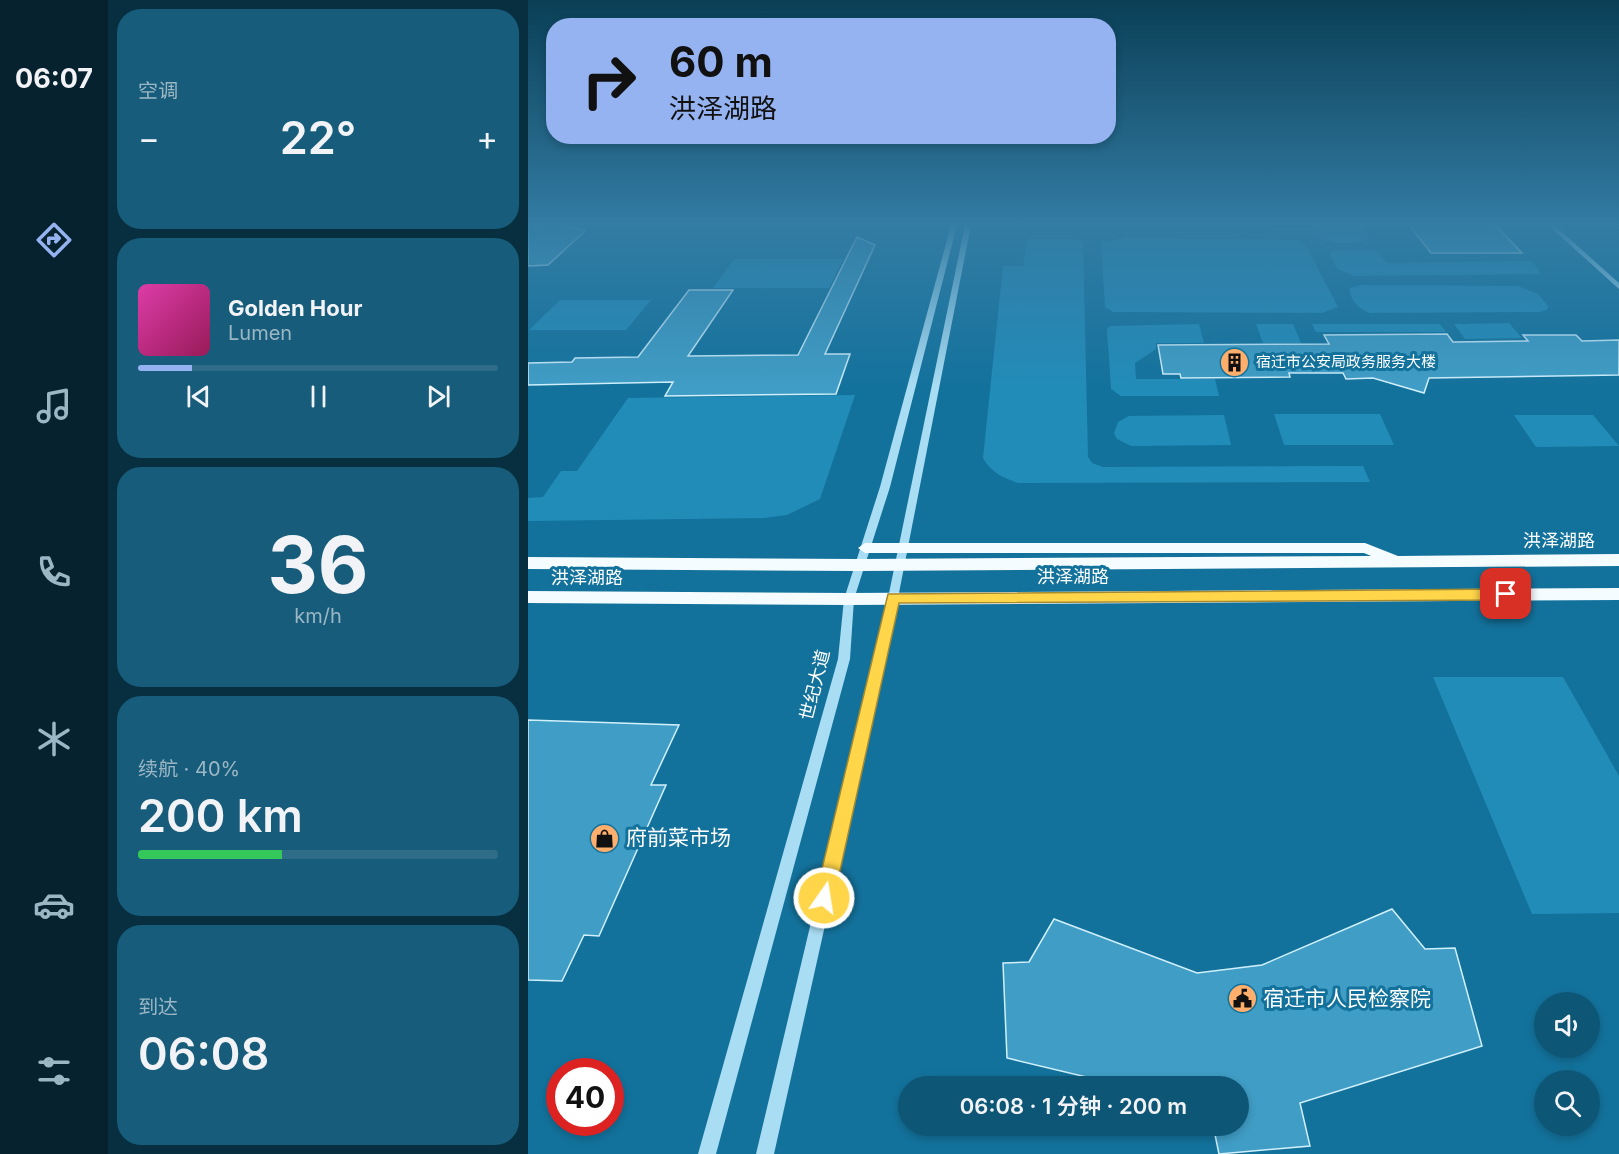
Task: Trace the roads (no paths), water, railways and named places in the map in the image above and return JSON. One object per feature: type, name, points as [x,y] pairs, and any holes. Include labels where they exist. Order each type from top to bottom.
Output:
[{"type":"main road","points":[[865,548],[1365,548],[1401,561]]},
{"type":"main road","name":"洪泽湖路","points":[[528,563],[859,565],[1619,560]]},
{"type":"main road","name":"洪泽湖路","points":[[528,597],[849,599],[1619,594]]},
{"type":"street","name":"世纪大道","points":[[707,1154],[844,659],[849,599],[885,487],[940,279]]},
{"type":"street","points":[[765,1154],[893,598],[957,279]]},
{"type":"place","name":"宿迁市公安局政务服务大楼","points":[[1235,362]]},
{"type":"place","name":"府前菜市场","points":[[605,838]]},
{"type":"place","name":"宿迁市人民检察院","points":[[1242,999]]}]
